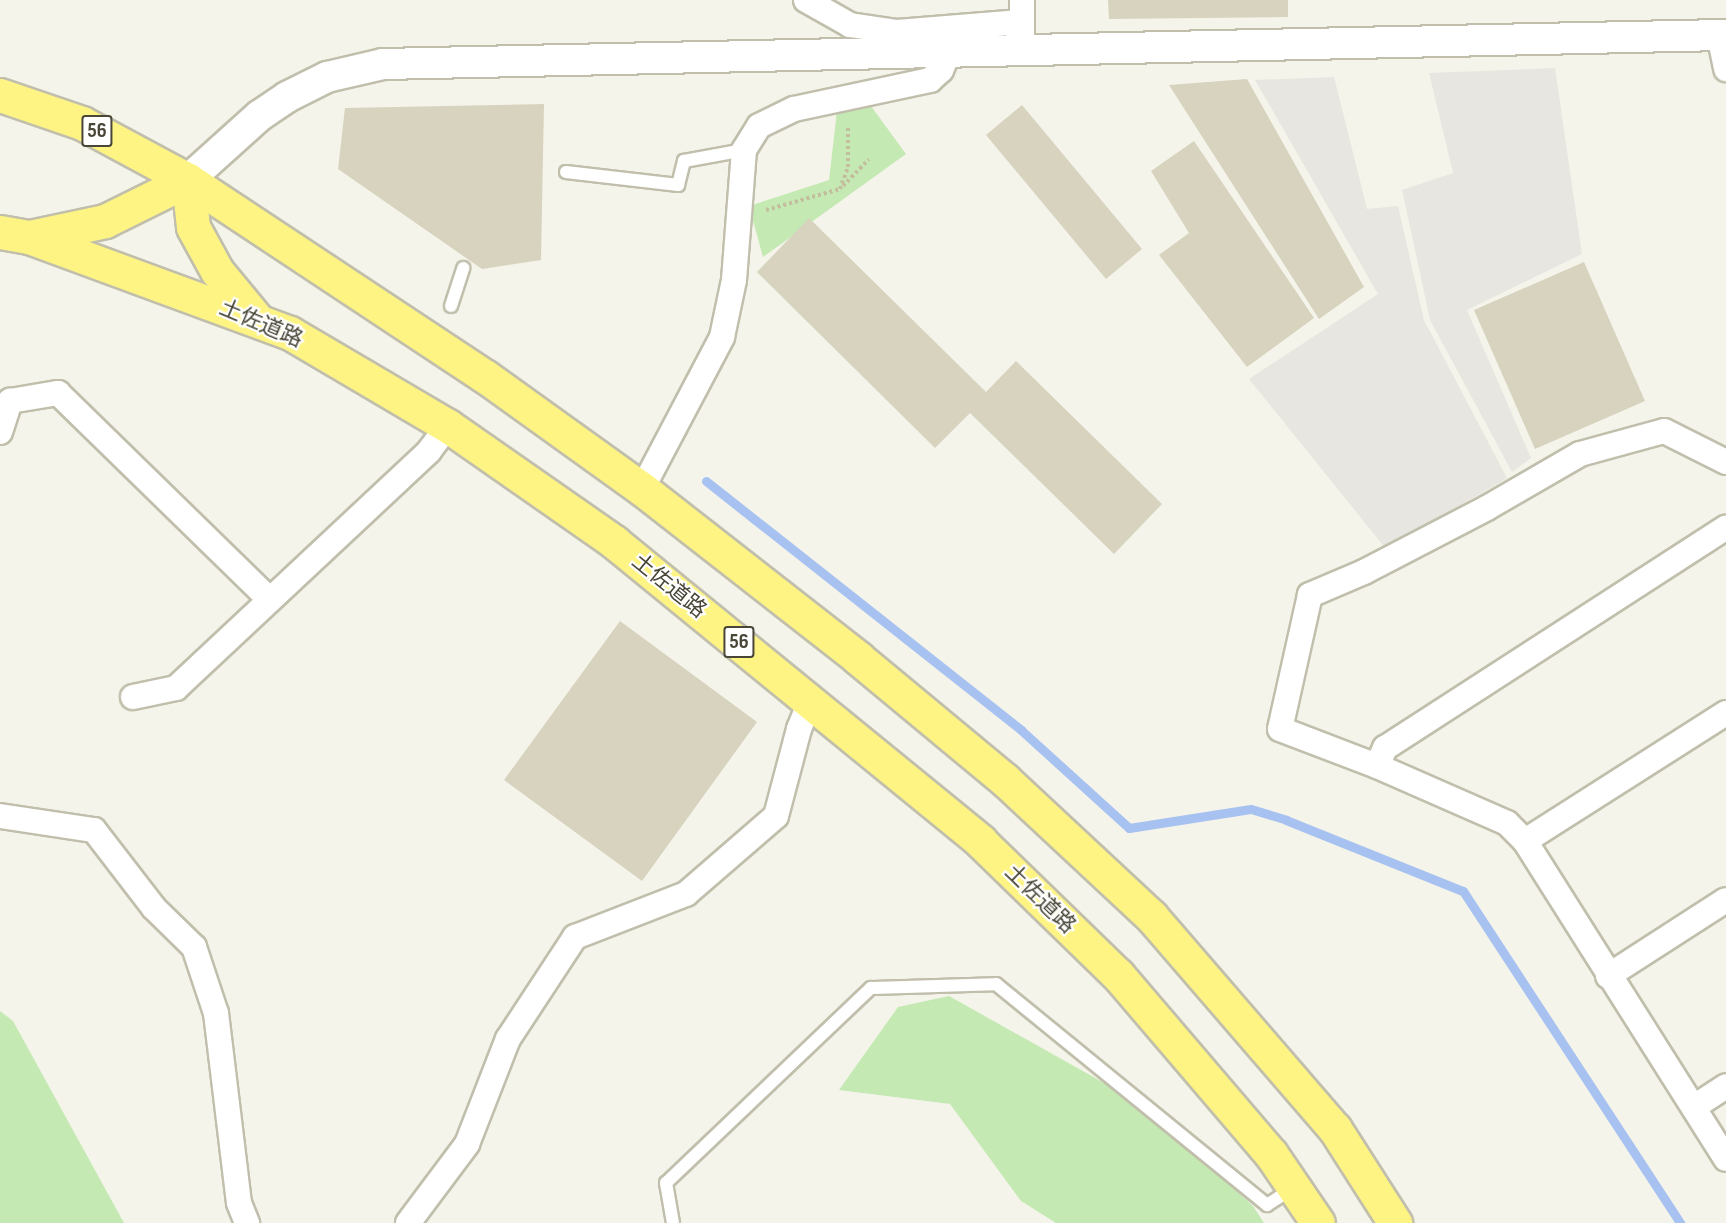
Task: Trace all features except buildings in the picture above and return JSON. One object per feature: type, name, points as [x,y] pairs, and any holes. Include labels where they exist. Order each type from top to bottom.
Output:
[{"type":"highway","name":"56","points":[[0,95],[82,123],[188,180],[486,377],[642,489],[1005,780],[1151,916],[1335,1129],[1395,1223]]},
{"type":"highway","points":[[15,235],[105,221],[188,180],[193,227],[217,271],[257,319]]},
{"type":"highway","name":"土佐道路","points":[[15,235],[257,319],[290,333],[448,426],[614,542],[811,699],[980,841],[1118,975],[1270,1154],[1318,1223]]},
{"type":"street","points":[[806,0],[850,25],[897,32],[1022,24],[1723,35],[1726,69]]},
{"type":"street","points":[[188,180],[259,116],[287,97],[327,77],[382,64],[949,52],[1022,24]]},
{"type":"street","points":[[642,489],[722,337],[734,280],[744,150],[759,126],[785,113],[849,97],[930,81],[941,70],[949,52]]},
{"type":"street","points":[[0,432],[10,401],[58,393],[270,600]]},
{"type":"street","points":[[133,697],[176,688],[429,451],[448,426]]},
{"type":"street","points":[[1726,462],[1664,431],[1580,454],[1426,540],[1310,595],[1280,729],[1377,766],[1507,823],[1525,841],[1608,976],[1726,1159]]},
{"type":"street","points":[[1377,766],[1385,748],[1726,527]]},
{"type":"street","points":[[408,1223],[467,1144],[508,1039],[575,938],[686,894],[776,816],[799,729],[811,699]]},
{"type":"street","points":[[1525,841],[1726,713]]},
{"type":"street","points":[[0,816],[94,830],[154,908],[194,947],[216,1013],[239,1203],[247,1223]]},
{"type":"street","points":[[1608,976],[1726,900]]},
{"type":"street","points":[[1694,1107],[1726,1086]]},
{"type":"lane","points":[[566,172],[678,185],[684,161],[744,150]]},
{"type":"lane","points":[[451,306],[463,268]]},
{"type":"lane","points":[[673,1223],[666,1183],[871,988],[996,984],[1267,1205],[1281,1200],[1294,1187]]},
{"type":"path","points":[[840,189],[848,167],[849,97]]},
{"type":"path","points":[[739,218],[840,189],[869,159]]},
{"type":"green space","points":[[871,106],[906,154],[763,257],[749,206],[829,180],[837,111]]},
{"type":"green space","points":[[949,996],[1138,1102],[1253,1206],[1264,1223],[1056,1223],[1021,1201],[950,1104],[839,1090],[898,1007]]},
{"type":"green space","points":[[0,1011],[13,1021],[124,1223],[0,1223]]},
{"type":"shaded area","points":[[1555,68],[1582,254],[1467,310],[1531,458],[1512,472],[1430,320],[1402,190],[1453,173],[1429,73]]},
{"type":"shaded area","points":[[1334,77],[1367,209],[1398,206],[1424,320],[1507,478],[1386,549],[1249,379],[1378,294],[1255,80]]},
{"type":"waterway","points":[[706,481],[1021,730],[1129,828],[1251,809],[1286,820],[1463,891],[1680,1223]]}]
